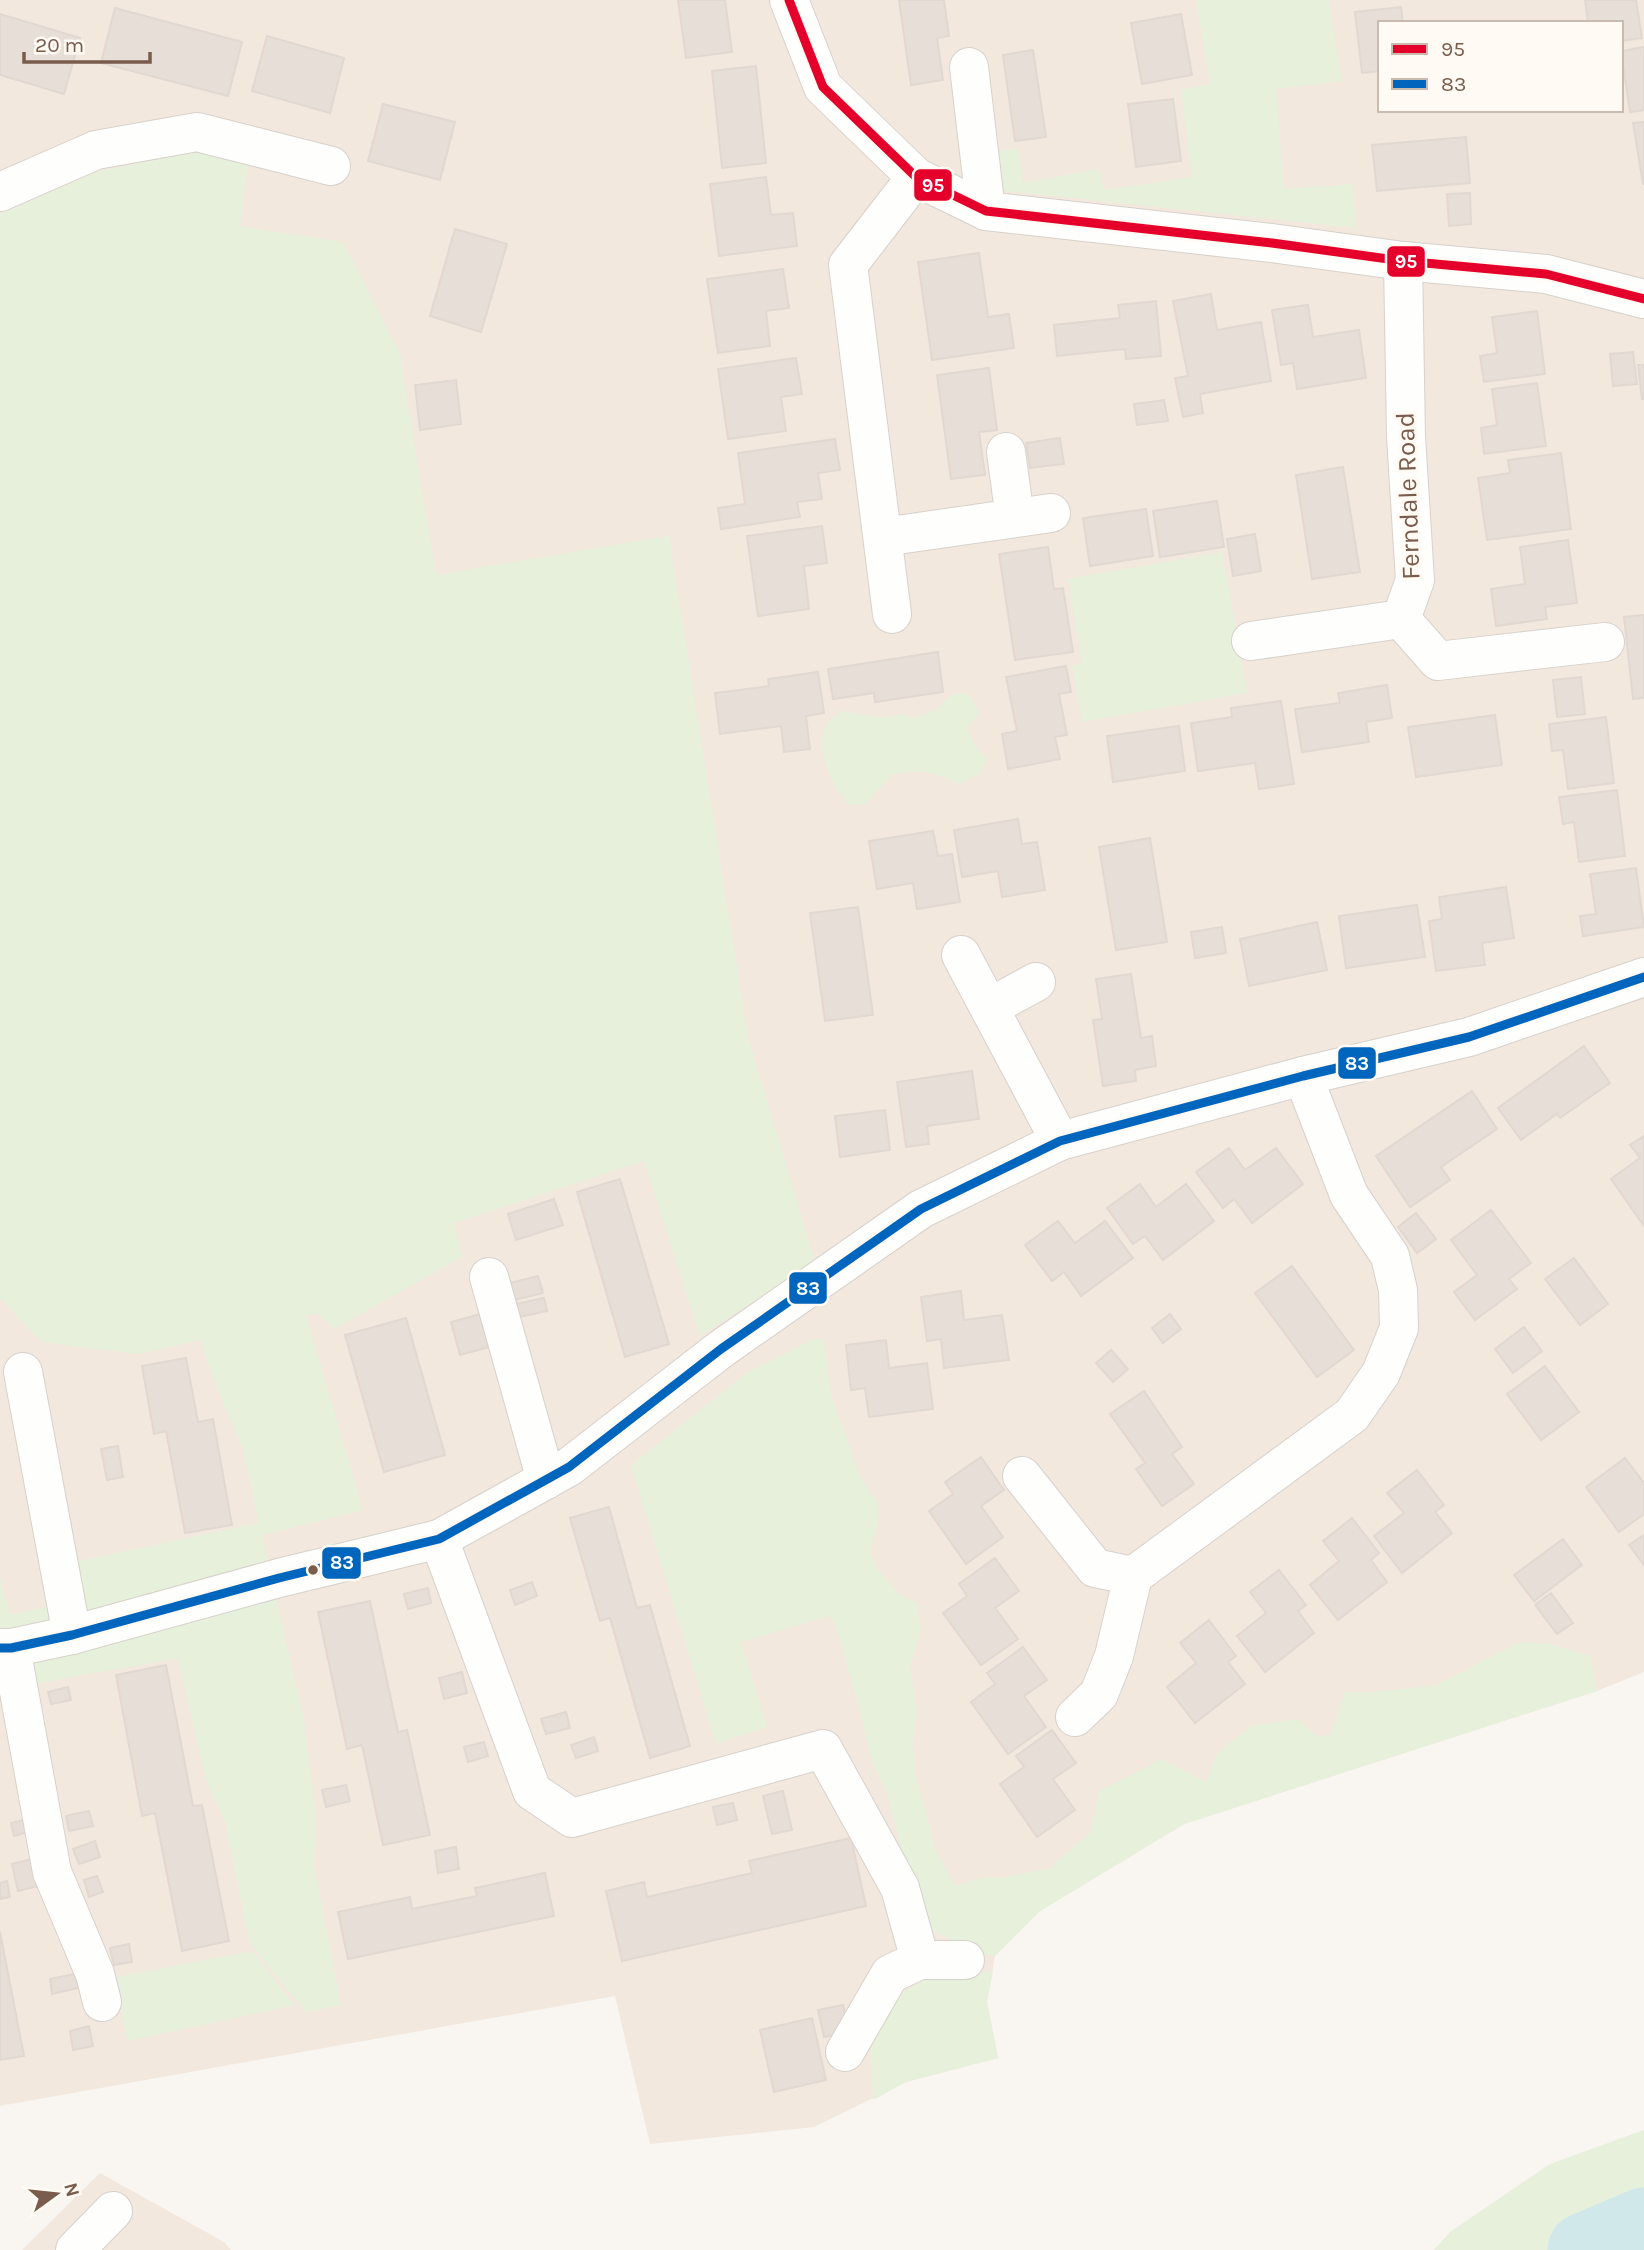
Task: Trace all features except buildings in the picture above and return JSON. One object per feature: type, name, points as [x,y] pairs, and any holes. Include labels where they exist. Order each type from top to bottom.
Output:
[{"type":"street","points":[[789,0],[823,87],[916,177],[986,211],[1272,243],[1403,261],[1545,274],[1644,299]]},
{"type":"street","points":[[969,67],[986,211]]},
{"type":"street","points":[[0,192],[96,150],[197,132],[331,166]]},
{"type":"street","points":[[892,614],[848,265],[916,177]]},
{"type":"street","name":"Ferndale Road","points":[[1251,641],[1401,619],[1415,580],[1406,437],[1403,261]]},
{"type":"street","points":[[883,537],[1033,516],[1006,452]]},
{"type":"street","points":[[1401,619],[1438,661],[1605,642]]},
{"type":"street","points":[[961,955],[1060,1141]]},
{"type":"street","points":[[102,2002],[95,1974],[52,1872],[6,1648],[72,1635],[279,1578],[439,1539],[569,1468],[721,1349],[921,1209],[1060,1141],[1303,1076],[1469,1037],[1644,977]]},
{"type":"street","points":[[990,1007],[1036,982]]},
{"type":"street","points":[[1074,1717],[1099,1694],[1114,1656],[1133,1576],[1352,1415],[1381,1373],[1399,1328],[1398,1290],[1390,1256],[1349,1195],[1303,1076]]},
{"type":"street","points":[[489,1277],[547,1479]]},
{"type":"street","points":[[23,1372],[72,1635]]},
{"type":"street","points":[[1021,1476],[1095,1568],[1133,1576]]},
{"type":"street","points":[[439,1539],[532,1791],[572,1818],[823,1749],[901,1888],[920,1960]]},
{"type":"street","points":[[845,2052],[890,1974],[920,1960],[965,1960]]},
{"type":"street","points":[[75,2250],[113,2211]]},
{"type":"shaded area","points":[[0,0],[1644,0],[1644,1672],[1597,1691],[1184,1824],[1040,1911],[995,1956],[987,2002],[998,2058],[906,2082],[814,2127],[650,2144],[615,1996],[0,2106]]},
{"type":"shaded area","points":[[100,2173],[224,2242],[231,2250],[22,2250]]},
{"type":"green space","points":[[1329,0],[1342,81],[1276,89],[1284,189],[1353,184],[1356,228],[996,190],[991,152],[1018,148],[1023,183],[1098,169],[1104,190],[1192,177],[1181,90],[1210,84],[1196,1]]},
{"type":"green space","points":[[198,150],[249,161],[240,226],[343,242],[400,354],[436,575],[669,536],[748,1037],[815,1262],[700,1336],[644,1161],[454,1223],[462,1257],[334,1329],[318,1313],[306,1315],[363,1510],[262,1535],[304,1720],[316,1815],[314,1866],[341,2005],[306,2012],[249,1942],[225,1822],[206,1780],[178,1658],[0,1690],[0,1579],[10,1615],[81,1599],[74,1562],[259,1523],[242,1446],[200,1340],[138,1354],[42,1342],[0,1298],[0,214],[97,172]]},
{"type":"green space","points":[[1222,552],[1247,693],[1082,722],[1072,666],[1082,663],[1068,579]]},
{"type":"green space","points":[[966,693],[980,713],[967,727],[974,745],[987,759],[980,773],[959,785],[926,772],[891,775],[865,805],[848,804],[836,787],[823,753],[823,731],[829,721],[841,711],[883,718],[901,714],[914,718],[935,710],[952,694]]},
{"type":"green space","points":[[813,1339],[824,1339],[831,1395],[859,1473],[877,1503],[878,1523],[870,1552],[876,1568],[898,1593],[917,1604],[921,1632],[910,1666],[917,1711],[913,1745],[916,1776],[935,1848],[955,1886],[981,1878],[1048,1869],[1091,1832],[1099,1791],[1162,1759],[1206,1782],[1218,1752],[1251,1726],[1297,1719],[1318,1737],[1331,1734],[1345,1692],[1434,1686],[1520,1642],[1550,1644],[1590,1656],[1597,1691],[1184,1824],[1040,1911],[995,1956],[973,1951],[925,1927],[886,1789],[872,1762],[834,1620],[828,1616],[741,1642],[767,1727],[716,1744],[631,1465],[748,1372]]},
{"type":"green space","points":[[253,1951],[294,2005],[128,2041],[112,1978]]},
{"type":"green space","points":[[993,1971],[987,2002],[998,2058],[906,2082],[873,2100],[869,2033],[892,1998],[928,1978]]},
{"type":"green space","points":[[1644,2130],[1644,2250],[1434,2250],[1450,2232],[1550,2164]]},
{"type":"waterway","points":[[1585,2250],[1644,2225]]},
{"type":"transit line","name":"95","points":[[789,0],[823,87],[916,177],[986,211],[1272,243],[1403,261],[1546,274],[1644,299]]},
{"type":"transit line","name":"83","points":[[0,1648],[72,1635],[279,1578],[439,1539],[569,1467],[721,1349],[921,1209],[1060,1141],[1303,1076],[1469,1037],[1644,977]]}]
